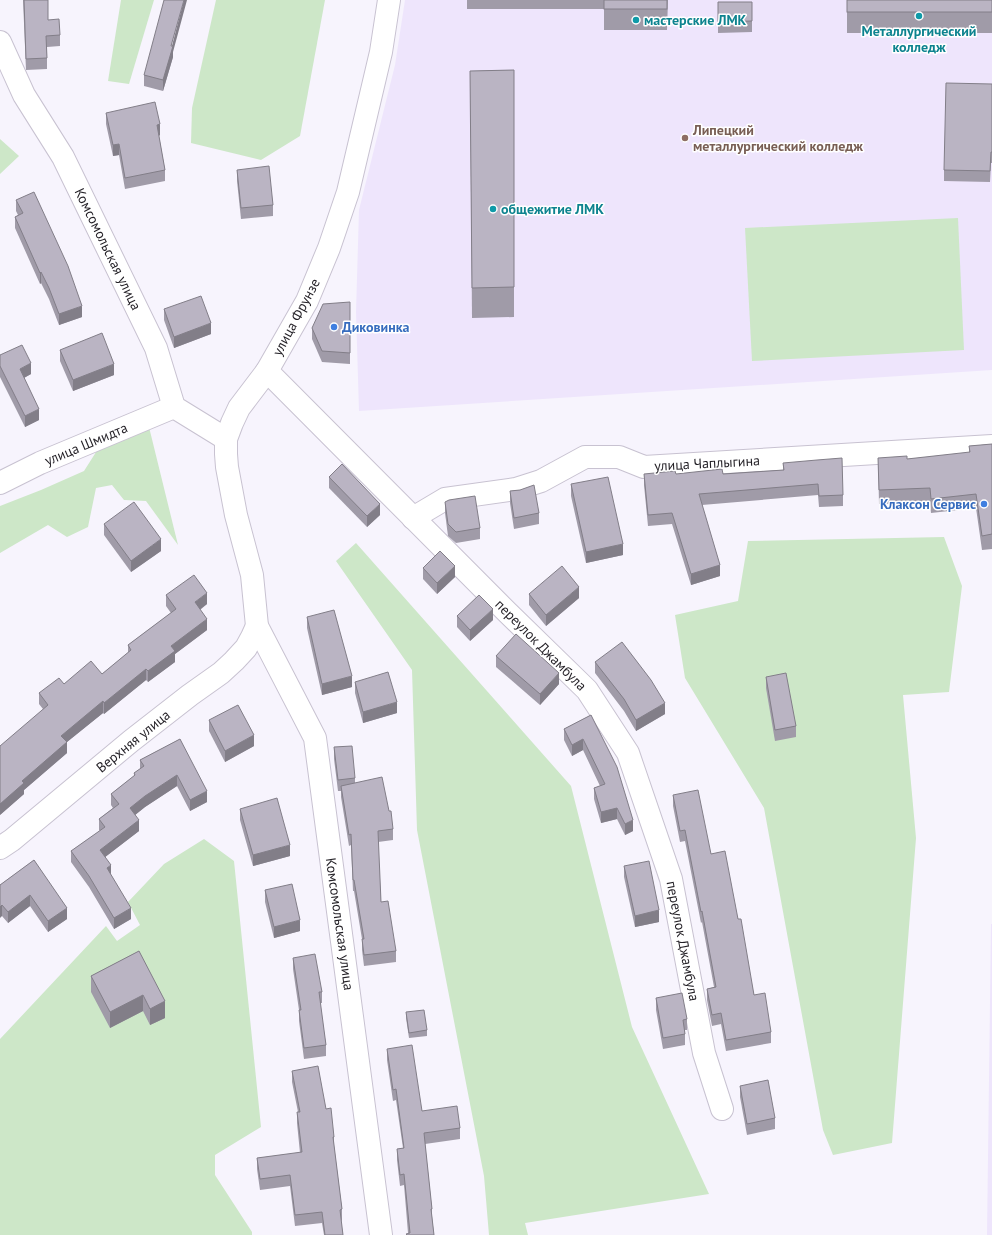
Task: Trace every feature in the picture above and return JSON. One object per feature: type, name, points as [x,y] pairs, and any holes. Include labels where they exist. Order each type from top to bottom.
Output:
[{"type":"street","name":"улица Фрунзе","points":[[257,626],[252,576],[236,515],[227,467],[226,439],[239,408],[267,371],[307,301],[329,248],[348,192],[381,52],[388,0]]},
{"type":"street","name":"Комсомольская улица","points":[[0,42],[24,96],[63,157],[156,348],[174,407]]},
{"type":"street","name":"переулок Джамбула","points":[[267,371],[587,690],[628,753],[672,879],[704,1053],[722,1109]]},
{"type":"street","points":[[174,407],[226,439]]},
{"type":"street","name":"улица Шмидта","points":[[0,483],[40,463],[174,407]]},
{"type":"street","name":"улица Чаплыгина","points":[[413,518],[446,498],[516,489],[541,481],[585,457],[619,457],[644,467],[992,446]]},
{"type":"street","name":"Комсомольская улица","points":[[257,626],[315,738],[381,1235]]},
{"type":"street","name":"Верхняя улица","points":[[0,848],[12,840],[131,741],[221,673],[246,648],[257,626]]},
{"type":"shaded area","name":"Липецкий металлургический колледж","points":[[405,0],[992,0],[992,370],[359,411],[356,312],[359,210],[395,65]]},
{"type":"shaded area","points":[[991,924],[992,1235],[987,1235]]},
{"type":"green space","points":[[121,0],[154,0],[129,84],[108,81]]},
{"type":"green space","points":[[216,0],[325,0],[300,136],[261,160],[191,143],[192,108]]},
{"type":"green space","points":[[0,139],[19,156],[0,174]]},
{"type":"green space","points":[[958,218],[964,350],[752,361],[745,228]]},
{"type":"green space","points":[[149,427],[178,545],[146,501],[124,500],[112,485],[96,488],[88,527],[67,537],[48,525],[0,553],[0,506],[84,471],[98,449]]},
{"type":"green space","points":[[944,537],[962,586],[949,692],[903,695],[916,838],[892,1143],[833,1155],[823,1130],[764,808],[685,678],[675,615],[738,601],[748,541]]},
{"type":"green space","points":[[356,543],[571,786],[632,1027],[709,1194],[525,1223],[528,1235],[489,1235],[484,1176],[417,830],[412,670],[336,561]]},
{"type":"green space","points":[[204,839],[234,861],[261,1127],[215,1155],[215,1175],[252,1232],[252,1235],[0,1235],[0,1039],[106,926],[117,941],[140,925],[128,902],[164,864]]},
{"type":"building","points":[[24,0],[48,0],[48,20],[59,19],[60,35],[46,36],[47,58],[26,59]]},
{"type":"building","points":[[164,0],[184,0],[163,80],[144,75]]},
{"type":"building","points":[[604,0],[667,0],[667,9],[604,9]]},
{"type":"building","points":[[847,0],[992,0],[992,12],[847,12]]},
{"type":"building","points":[[718,2],[752,2],[752,21],[718,22]]},
{"type":"building","name":"общежитие ЛМК","points":[[514,70],[514,287],[472,288],[470,71]]},
{"type":"building","points":[[946,83],[992,84],[992,152],[990,171],[944,170]]},
{"type":"building","points":[[155,102],[160,124],[157,125],[165,170],[125,178],[119,144],[113,145],[106,113]]},
{"type":"building","points":[[269,166],[273,205],[241,208],[237,170]]},
{"type":"building","points":[[34,192],[68,266],[82,306],[59,314],[49,288],[41,272],[40,273],[15,217],[23,213],[16,200]]},
{"type":"building","points":[[201,296],[211,323],[174,337],[164,309]]},
{"type":"building","name":"Диковинка","points":[[350,302],[350,353],[322,351],[312,328],[323,304]]},
{"type":"building","points":[[102,333],[114,364],[73,380],[60,350]]},
{"type":"building","points":[[22,345],[31,363],[20,369],[39,409],[25,416],[0,366],[0,355]]},
{"type":"building","points":[[992,444],[992,534],[982,536],[976,494],[931,499],[930,488],[879,490],[878,458],[907,456],[907,459],[970,452],[969,446]]},
{"type":"building","points":[[842,458],[843,495],[819,496],[818,484],[699,494],[720,565],[691,574],[672,513],[648,515],[644,474],[675,471],[676,474],[722,469],[723,474],[784,470],[783,463]]},
{"type":"building","points":[[342,464],[380,504],[367,516],[329,477]]},
{"type":"building","points":[[608,477],[623,544],[586,552],[571,484]]},
{"type":"building","points":[[534,485],[539,513],[514,518],[510,491],[520,490]]},
{"type":"building","points":[[475,496],[480,528],[456,532],[448,524],[445,502]]},
{"type":"building","points":[[134,502],[161,539],[131,561],[104,524]]},
{"type":"building","points":[[440,551],[455,566],[437,583],[423,568]]},
{"type":"building","points":[[562,566],[579,587],[546,615],[529,594]]},
{"type":"building","points":[[194,575],[207,593],[195,602],[207,619],[171,646],[175,651],[148,671],[146,669],[104,703],[103,701],[61,736],[67,742],[22,781],[24,783],[0,804],[0,746],[48,705],[39,693],[59,678],[64,684],[91,661],[102,674],[131,650],[128,645],[176,609],[166,595]]},
{"type":"building","points":[[479,595],[493,609],[470,630],[457,616]]},
{"type":"building","points":[[334,610],[352,676],[322,684],[307,617]]},
{"type":"building","points":[[516,634],[559,673],[540,694],[496,656]]},
{"type":"building","points":[[622,642],[651,680],[665,703],[636,720],[624,699],[595,662]]},
{"type":"building","points":[[388,672],[397,702],[363,712],[355,682]]},
{"type":"building","points":[[786,673],[796,726],[775,730],[766,677]]},
{"type":"building","points":[[238,705],[254,735],[225,751],[209,720]]},
{"type":"building","points":[[591,715],[617,767],[633,820],[625,824],[617,808],[601,812],[594,788],[605,784],[583,739],[572,745],[564,729]]},
{"type":"building","points":[[180,739],[207,791],[190,800],[177,775],[145,796],[130,808],[139,820],[100,850],[111,865],[107,868],[131,908],[114,918],[89,876],[71,851],[105,827],[99,819],[119,804],[111,794],[144,766],[140,760]]},
{"type":"building","points":[[352,746],[355,778],[338,780],[334,747]]},
{"type":"building","points":[[382,777],[389,811],[391,811],[393,829],[378,831],[381,902],[388,901],[396,951],[364,955],[362,939],[364,939],[353,880],[351,834],[349,835],[341,786]]},
{"type":"building","points":[[698,790],[711,854],[725,851],[738,919],[741,919],[754,995],[765,993],[771,1032],[726,1040],[721,1013],[712,1015],[707,989],[716,987],[685,830],[680,831],[673,795]]},
{"type":"building","points":[[277,798],[290,845],[253,855],[240,809]]},
{"type":"building","points":[[34,860],[67,908],[48,921],[30,895],[8,912],[2,905],[0,907],[0,885]]},
{"type":"building","points":[[649,861],[659,910],[635,916],[624,866]]},
{"type":"building","points":[[292,884],[300,920],[274,927],[265,890]]},
{"type":"building","points":[[139,951],[165,1001],[150,1009],[143,995],[110,1012],[91,976]]},
{"type":"building","points":[[315,954],[322,992],[319,992],[326,1045],[304,1048],[299,1010],[301,1010],[293,958]]},
{"type":"building","points":[[682,993],[687,1019],[683,1020],[685,1034],[663,1038],[656,998]]},
{"type":"building","points":[[424,1010],[427,1030],[409,1033],[406,1012]]},
{"type":"building","points":[[412,1045],[422,1111],[457,1106],[460,1128],[424,1133],[434,1235],[406,1234],[410,1233],[404,1174],[400,1175],[397,1149],[404,1148],[396,1089],[393,1090],[387,1049]]},
{"type":"building","points":[[318,1066],[326,1109],[331,1108],[342,1209],[340,1210],[343,1235],[325,1235],[322,1212],[295,1215],[290,1175],[260,1179],[257,1158],[302,1152],[297,1112],[300,1112],[292,1071]]},
{"type":"building","points":[[768,1080],[775,1118],[747,1124],[740,1086]]},
{"type":"place","name":"Металлургический колледж","points":[[919,16]]},
{"type":"place","name":"мастерские ЛМК","points":[[636,20]]},
{"type":"place","name":"Липецкий металлургический колледж","points":[[685,138]]},
{"type":"place","name":"общежитие ЛМК","points":[[493,209]]},
{"type":"place","name":"Диковинка","points":[[334,327]]},
{"type":"place","name":"Клаксон Сервис","points":[[984,504]]}]
